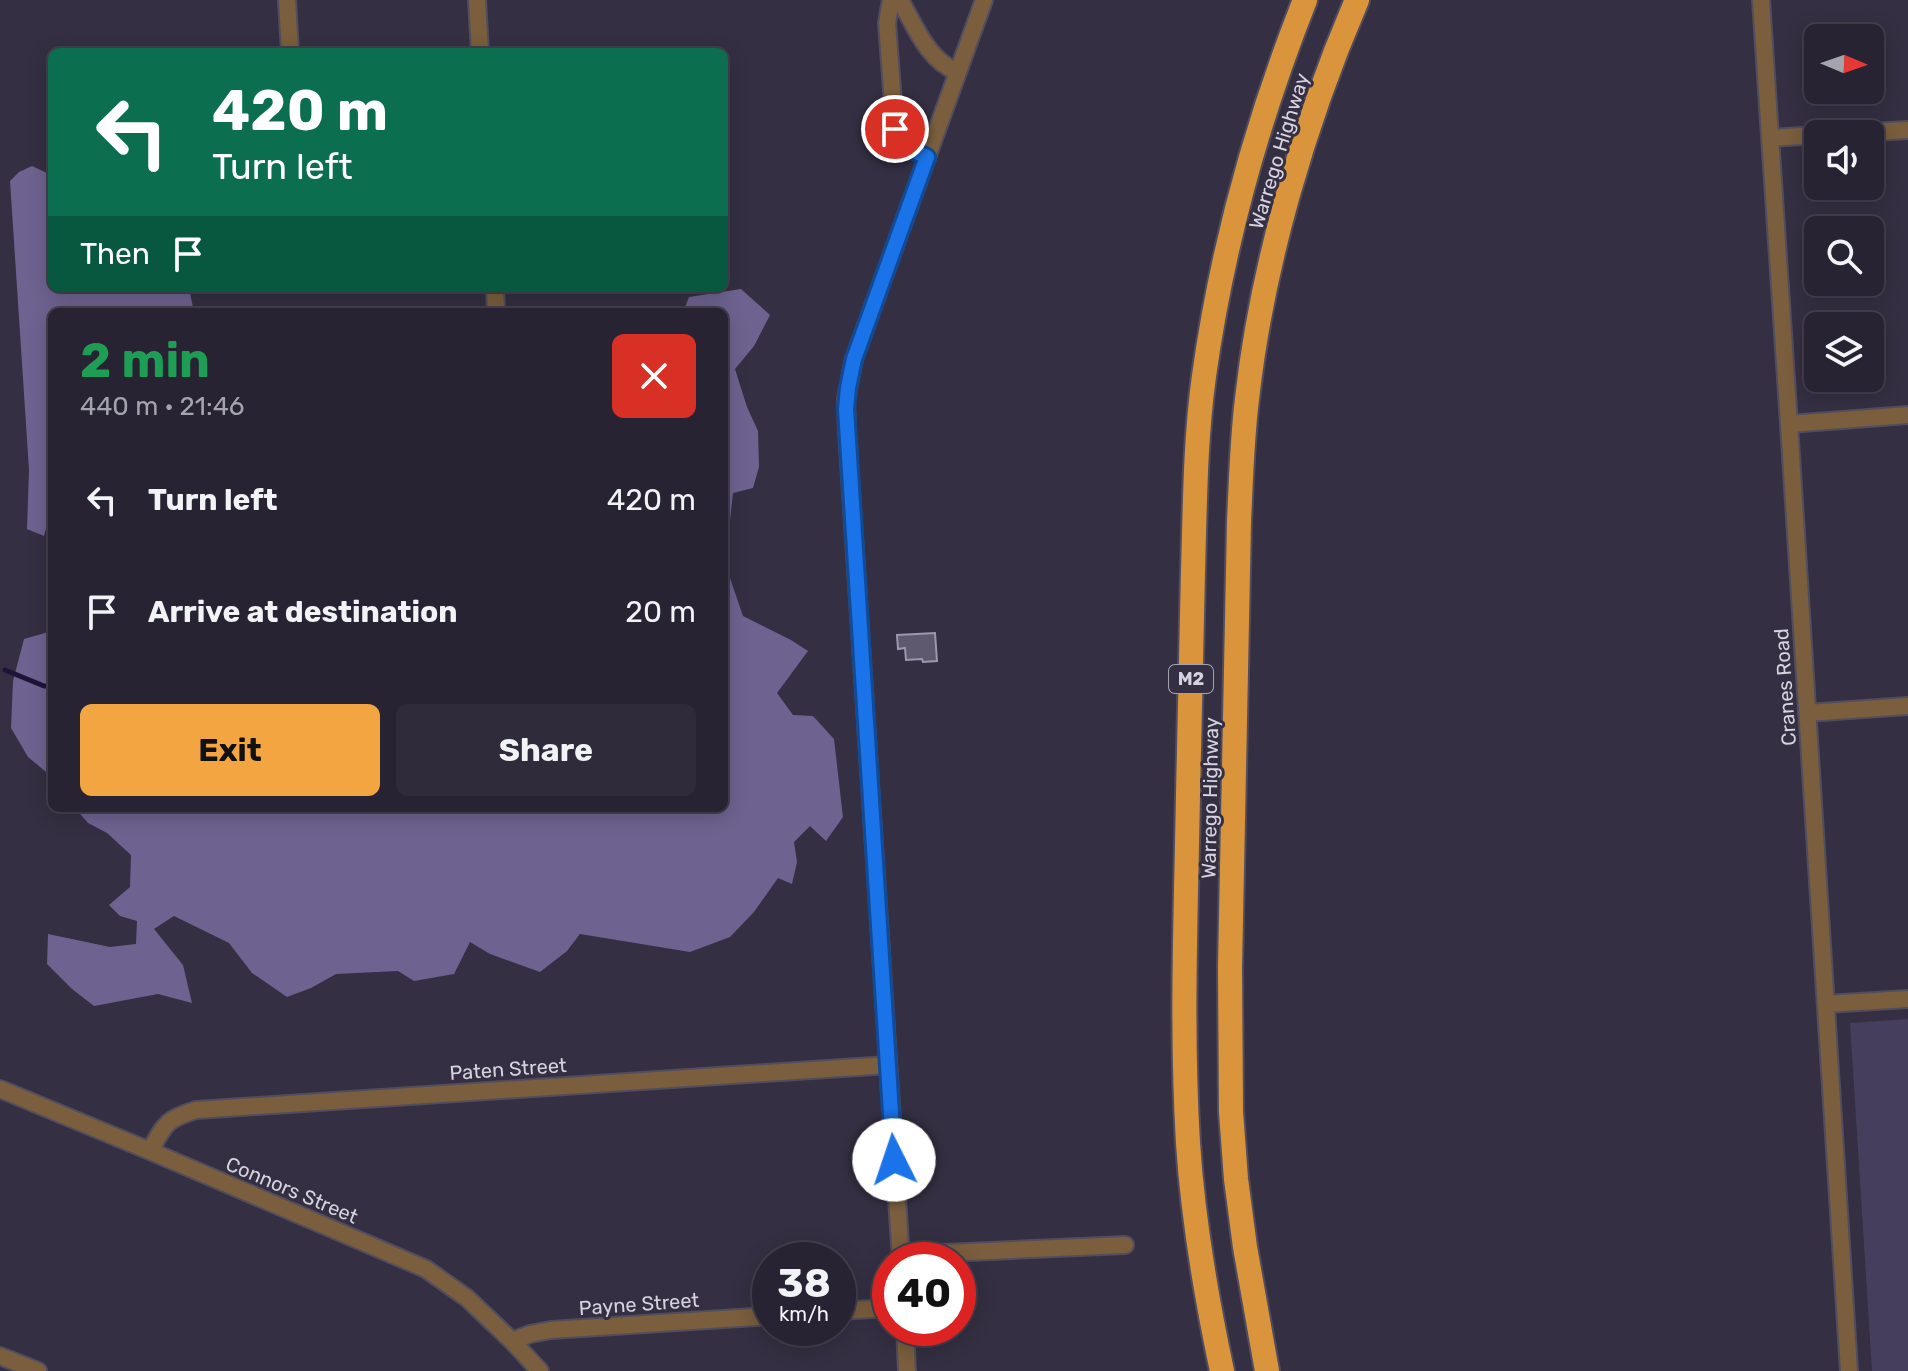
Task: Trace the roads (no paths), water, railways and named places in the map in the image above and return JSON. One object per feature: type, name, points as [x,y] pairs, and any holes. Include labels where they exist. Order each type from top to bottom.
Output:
[{"type":"highway","name":"Warrego Highway","points":[[1222,1371],[1195,1218],[1185,1066],[1197,446],[1215,306],[1231,232],[1264,111],[1305,0]]},
{"type":"highway","name":"Warrego Highway","points":[[1267,1371],[1245,1247],[1231,1112],[1231,952],[1242,453],[1247,398],[1264,294],[1304,140],[1357,0]]},
{"type":"highway","points":[[1341,38],[1365,19],[1375,0]]},
{"type":"street","points":[[287,0],[290,48]]},
{"type":"street","points":[[477,0],[480,48]]},
{"type":"street","points":[[891,0],[887,23],[895,129],[903,145],[927,157]]},
{"type":"street","points":[[900,0],[935,57],[943,66],[958,72]]},
{"type":"street","points":[[899,1242],[846,399],[854,359],[984,0]]},
{"type":"street","name":"Cranes Road","points":[[1761,0],[1849,1371]]},
{"type":"street","points":[[1884,131],[1908,130]]},
{"type":"street","points":[[1770,138],[1804,136]]},
{"type":"street","points":[[1789,424],[1908,415]]},
{"type":"street","points":[[1807,713],[1908,706]]},
{"type":"street","points":[[1826,1004],[1908,999]]},
{"type":"street","name":"Paten Street","points":[[150,1151],[166,1124],[177,1116],[196,1110],[888,1065]]},
{"type":"street","name":"Connors Street","points":[[0,1089],[426,1269],[467,1298],[540,1371]]},
{"type":"street","points":[[976,1254],[1125,1245]]},
{"type":"street","name":"Payne Street","points":[[512,1341],[551,1330],[752,1317]]},
{"type":"street","points":[[906,1346],[907,1371]]},
{"type":"street","points":[[0,1356],[38,1371]]},
{"type":"waterway","points":[[5,670],[48,686]]}]
